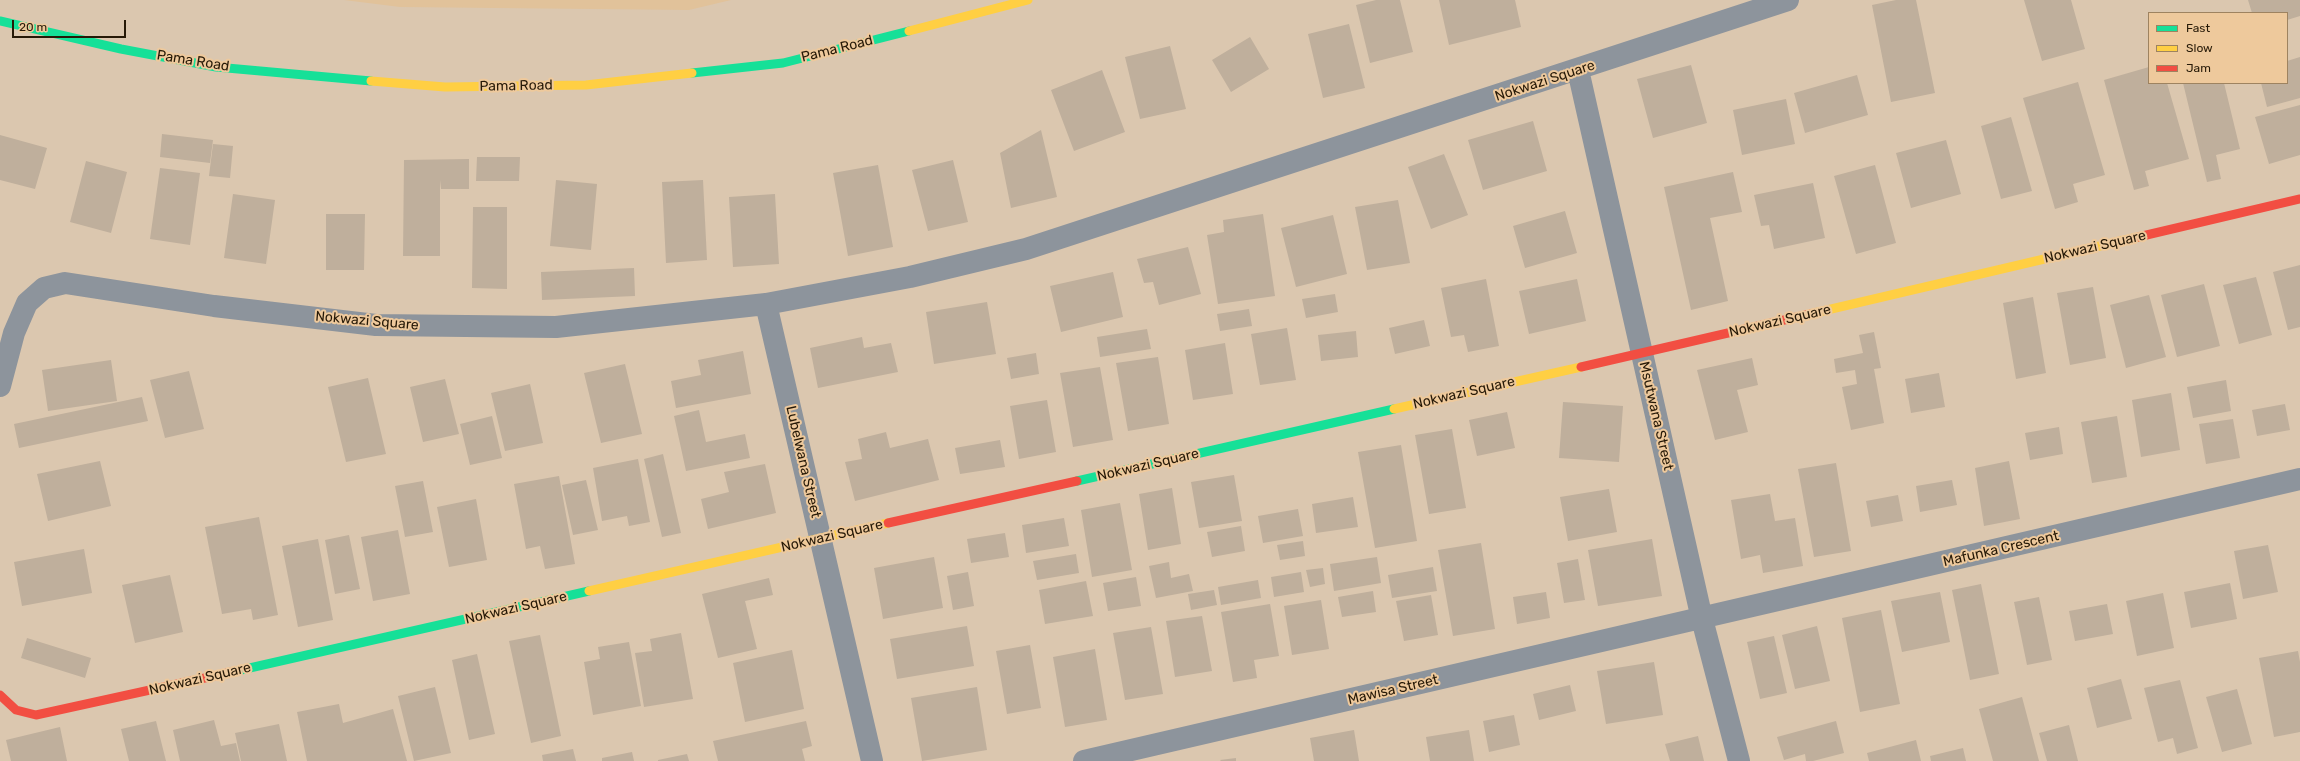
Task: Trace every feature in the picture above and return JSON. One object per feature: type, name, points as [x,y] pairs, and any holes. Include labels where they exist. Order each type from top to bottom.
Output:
[{"type":"street","name":"Pama Road","points":[[0,21],[121,49],[216,67],[445,87],[586,84],[783,63],[1028,0]]},
{"type":"street","name":"Nokwazi Square","points":[[0,386],[14,333],[27,303],[44,288],[65,283],[214,306],[376,325],[556,327],[766,304],[910,277],[1026,248],[1578,70],[1788,0]]},
{"type":"street","name":"Msutwana Street","points":[[1578,70],[1702,620],[1738,761]]},
{"type":"street","name":"Nokwazi Square","points":[[0,695],[16,710],[36,715],[50,713],[1642,353],[2300,199]]},
{"type":"street","name":"Lubelwana Street","points":[[766,304],[872,761]]},
{"type":"street","name":"Mafunka Crescent","points":[[1702,620],[2300,479]]},
{"type":"street","name":"Mawisa Street","points":[[1084,761],[1702,620]]},
{"type":"shaded area","points":[[344,0],[731,0],[689,10],[400,7]]},
{"type":"building","points":[[1376,0],[1400,0],[1413,52],[1370,63],[1356,5]]},
{"type":"building","points":[[1439,0],[1515,0],[1521,27],[1449,45]]},
{"type":"building","points":[[1896,0],[1916,0],[1935,93],[1891,102],[1872,5]]},
{"type":"building","points":[[2024,0],[2071,0],[2085,49],[2042,61]]},
{"type":"building","points":[[2248,0],[2300,0],[2300,16],[2288,20],[2288,12],[2252,12]]},
{"type":"building","points":[[1349,24],[1365,88],[1323,98],[1308,34]]},
{"type":"building","points":[[1250,37],[1269,69],[1231,92],[1212,60]]},
{"type":"building","points":[[1170,46],[1186,109],[1140,119],[1125,57]]},
{"type":"building","points":[[2300,57],[2300,98],[2267,107],[2261,84],[2288,84],[2288,61]]},
{"type":"building","points":[[1691,65],[1707,123],[1653,138],[1637,79]]},
{"type":"building","points":[[2148,67],[2148,84],[2167,84],[2189,159],[2145,171],[2149,186],[2134,190],[2104,80]]},
{"type":"building","points":[[1102,70],[1125,132],[1074,151],[1051,90]]},
{"type":"building","points":[[1857,75],[1868,115],[1805,133],[1794,93]]},
{"type":"building","points":[[2078,82],[2105,175],[2073,184],[2078,202],[2055,209],[2023,98]]},
{"type":"building","points":[[2183,84],[2224,84],[2240,149],[2216,155],[2221,179],[2207,182]]},
{"type":"building","points":[[1786,99],[1795,144],[1742,155],[1733,110]]},
{"type":"building","points":[[2300,105],[2300,155],[2269,164],[2255,117]]},
{"type":"building","points":[[2011,117],[2032,191],[2001,199],[1981,126]]},
{"type":"building","points":[[1533,121],[1547,171],[1483,190],[1468,140]]},
{"type":"building","points":[[1041,130],[1057,197],[1011,208],[1000,153]]},
{"type":"building","points":[[162,134],[213,140],[210,163],[160,157]]},
{"type":"building","points":[[0,135],[47,148],[35,189],[0,180]]},
{"type":"building","points":[[1946,140],[1961,194],[1911,208],[1896,153]]},
{"type":"building","points":[[213,144],[233,146],[230,178],[209,176]]},
{"type":"building","points":[[1444,154],[1468,215],[1431,229],[1408,167]]},
{"type":"building","points":[[477,157],[520,157],[519,181],[476,181]]},
{"type":"building","points":[[469,159],[469,189],[441,189],[440,180],[440,256],[403,256],[404,160]]},
{"type":"building","points":[[953,160],[968,222],[928,231],[912,170]]},
{"type":"building","points":[[86,161],[127,172],[111,233],[70,222]]},
{"type":"building","points":[[878,165],[893,247],[848,256],[833,173]]},
{"type":"building","points":[[1875,165],[1896,243],[1856,254],[1834,176]]},
{"type":"building","points":[[160,168],[200,173],[190,245],[150,239]]},
{"type":"building","points":[[1733,172],[1742,212],[1710,218],[1728,301],[1691,310],[1664,187]]},
{"type":"building","points":[[556,180],[597,184],[591,250],[550,246]]},
{"type":"building","points":[[703,180],[707,260],[666,263],[662,182]]},
{"type":"building","points":[[1813,183],[1825,238],[1774,249],[1769,225],[1761,226],[1754,195]]},
{"type":"building","points":[[233,194],[275,200],[266,264],[224,258]]},
{"type":"building","points":[[775,194],[779,264],[733,267],[729,197]]},
{"type":"building","points":[[1398,200],[1410,263],[1367,270],[1355,207]]},
{"type":"building","points":[[473,207],[507,207],[507,289],[472,288]]},
{"type":"building","points":[[1565,211],[1577,253],[1525,268],[1513,226]]},
{"type":"building","points":[[326,214],[365,214],[364,270],[326,270]]},
{"type":"building","points":[[1263,214],[1275,296],[1218,304],[1207,235],[1224,232],[1223,220]]},
{"type":"building","points":[[1333,215],[1347,274],[1296,287],[1281,228]]},
{"type":"building","points":[[1188,247],[1201,294],[1159,305],[1153,282],[1144,283],[1137,259]]},
{"type":"building","points":[[2300,265],[2300,327],[2288,330],[2273,272]]},
{"type":"building","points":[[634,268],[635,296],[542,300],[541,272]]},
{"type":"building","points":[[1113,272],[1123,317],[1061,332],[1050,286]]},
{"type":"building","points":[[2256,277],[2272,335],[2239,344],[2223,285]]},
{"type":"building","points":[[1486,279],[1499,346],[1468,352],[1464,335],[1451,337],[1441,288]]},
{"type":"building","points":[[1577,279],[1586,321],[1529,334],[1519,291]]},
{"type":"building","points":[[2204,284],[2220,346],[2177,357],[2161,295]]},
{"type":"building","points":[[2093,287],[2106,358],[2070,365],[2057,293]]},
{"type":"building","points":[[1335,294],[1338,312],[1306,318],[1302,299]]},
{"type":"building","points":[[2149,295],[2166,357],[2126,368],[2110,305]]},
{"type":"building","points":[[2033,297],[2046,373],[2016,379],[2003,303]]},
{"type":"building","points":[[987,302],[996,354],[934,364],[926,312]]},
{"type":"building","points":[[1249,309],[1252,326],[1220,331],[1217,314]]},
{"type":"building","points":[[1424,320],[1430,346],[1395,354],[1389,328]]},
{"type":"building","points":[[1287,328],[1296,380],[1260,385],[1251,334]]},
{"type":"building","points":[[1147,329],[1151,349],[1100,357],[1097,337]]},
{"type":"building","points":[[1356,331],[1358,357],[1321,361],[1318,335]]},
{"type":"building","points":[[1874,332],[1881,368],[1874,369],[1884,423],[1851,430],[1842,387],[1857,384],[1855,370],[1836,373],[1834,359],[1863,353],[1859,335]]},
{"type":"building","points":[[862,337],[864,348],[891,343],[898,372],[818,388],[810,348]]},
{"type":"building","points":[[1225,343],[1233,394],[1193,400],[1185,350]]},
{"type":"building","points":[[743,351],[751,394],[676,408],[671,381],[701,375],[698,360]]},
{"type":"building","points":[[1036,353],[1039,374],[1011,379],[1007,358]]},
{"type":"building","points":[[1158,357],[1169,424],[1128,431],[1116,363]]},
{"type":"building","points":[[1752,358],[1758,385],[1737,390],[1748,432],[1715,440],[1697,370]]},
{"type":"building","points":[[111,360],[117,401],[48,411],[42,370]]},
{"type":"building","points":[[625,364],[642,434],[601,443],[584,373]]},
{"type":"building","points":[[1100,367],[1113,440],[1073,447],[1060,373]]},
{"type":"building","points":[[189,371],[204,429],[165,438],[150,380]]},
{"type":"building","points":[[1939,373],[1945,407],[1911,413],[1905,379]]},
{"type":"building","points":[[368,378],[386,454],[346,462],[328,387]]},
{"type":"building","points":[[445,379],[459,434],[423,442],[410,387]]},
{"type":"building","points":[[2226,380],[2231,411],[2193,418],[2187,387]]},
{"type":"building","points":[[530,384],[543,443],[505,451],[491,393]]},
{"type":"building","points":[[2171,393],[2180,450],[2141,457],[2132,400]]},
{"type":"building","points":[[142,397],[148,421],[19,448],[14,424]]},
{"type":"building","points":[[1047,400],[1056,452],[1019,459],[1010,406]]},
{"type":"building","points":[[1563,402],[1623,406],[1619,462],[1559,458]]},
{"type":"building","points":[[2285,404],[2290,430],[2257,436],[2252,410]]},
{"type":"building","points":[[699,410],[706,442],[745,434],[750,458],[686,471],[674,416]]},
{"type":"building","points":[[1507,412],[1515,448],[1477,456],[1469,420]]},
{"type":"building","points":[[492,416],[502,458],[470,465],[460,424]]},
{"type":"building","points":[[2117,416],[2127,477],[2092,483],[2081,422]]},
{"type":"building","points":[[2233,419],[2240,458],[2206,464],[2199,424]]},
{"type":"building","points":[[2059,427],[2063,454],[2030,460],[2025,433]]},
{"type":"building","points":[[1452,429],[1466,508],[1429,514],[1415,435]]},
{"type":"building","points":[[886,432],[890,448],[928,439],[939,480],[855,501],[845,462],[862,459],[858,439]]},
{"type":"building","points":[[1000,440],[1005,467],[960,474],[955,448]]},
{"type":"building","points":[[1401,445],[1417,541],[1375,548],[1358,452]]},
{"type":"building","points":[[663,454],[681,533],[662,537],[644,459]]},
{"type":"building","points":[[638,459],[650,522],[629,526],[627,516],[602,521],[593,468]]},
{"type":"building","points":[[100,461],[111,506],[48,521],[37,474]]},
{"type":"building","points":[[2009,461],[2020,519],[1984,526],[1975,468]]},
{"type":"building","points":[[1836,463],[1851,551],[1814,557],[1798,469]]},
{"type":"building","points":[[765,464],[776,513],[708,529],[701,499],[729,492],[724,472]]},
{"type":"building","points":[[1234,475],[1242,521],[1199,528],[1191,482]]},
{"type":"building","points":[[559,476],[575,564],[545,569],[540,546],[526,549],[514,484]]},
{"type":"building","points":[[586,480],[598,530],[573,535],[562,485]]},
{"type":"building","points":[[1952,480],[1957,505],[1920,512],[1916,486]]},
{"type":"building","points":[[423,481],[433,532],[405,537],[395,486]]},
{"type":"building","points":[[1172,488],[1181,544],[1148,550],[1139,494]]},
{"type":"building","points":[[1609,489],[1617,532],[1568,541],[1560,497]]},
{"type":"building","points":[[1770,494],[1775,521],[1795,518],[1803,566],[1763,573],[1760,555],[1741,559],[1731,500]]},
{"type":"building","points":[[1898,495],[1903,521],[1871,527],[1866,501]]},
{"type":"building","points":[[1353,497],[1358,527],[1316,533],[1312,504]]},
{"type":"building","points":[[476,499],[487,560],[449,567],[437,507]]},
{"type":"building","points":[[1120,503],[1132,570],[1092,577],[1081,510]]},
{"type":"building","points":[[1298,509],[1303,536],[1263,543],[1258,516]]},
{"type":"building","points":[[259,517],[278,615],[253,620],[251,609],[222,614],[205,527]]},
{"type":"building","points":[[1064,518],[1069,546],[1026,553],[1022,525]]},
{"type":"building","points":[[1241,526],[1245,551],[1212,557],[1207,532]]},
{"type":"building","points":[[398,530],[410,594],[373,601],[361,537]]},
{"type":"building","points":[[1005,533],[1009,557],[971,563],[967,539]]},
{"type":"building","points":[[349,535],[360,589],[335,594],[325,540]]},
{"type":"building","points":[[318,539],[333,620],[298,627],[282,546]]},
{"type":"building","points":[[1652,539],[1662,596],[1598,606],[1588,550]]},
{"type":"building","points":[[1303,541],[1305,556],[1280,560],[1277,545]]},
{"type":"building","points":[[1481,543],[1495,629],[1453,636],[1438,550]]},
{"type":"building","points":[[2268,545],[2278,592],[2243,599],[2234,551]]},
{"type":"building","points":[[84,549],[92,593],[22,606],[14,562]]},
{"type":"building","points":[[1076,554],[1079,573],[1037,580],[1033,561]]},
{"type":"building","points":[[934,557],[943,608],[883,619],[874,568]]},
{"type":"building","points":[[1377,557],[1381,583],[1334,591],[1330,564]]},
{"type":"building","points":[[1578,559],[1585,600],[1564,603],[1557,563]]},
{"type":"building","points":[[1169,562],[1171,578],[1189,574],[1193,591],[1156,598],[1149,566]]},
{"type":"building","points":[[1433,567],[1437,591],[1392,598],[1388,575]]},
{"type":"building","points":[[1323,568],[1325,584],[1310,587],[1306,570]]},
{"type":"building","points":[[968,572],[974,606],[953,610],[947,576]]},
{"type":"building","points":[[1301,572],[1304,592],[1274,597],[1271,577]]},
{"type":"building","points":[[170,575],[183,632],[135,643],[122,585]]},
{"type":"building","points":[[1136,577],[1141,606],[1108,611],[1103,583]]},
{"type":"building","points":[[769,578],[773,595],[745,601],[757,649],[718,658],[702,594]]},
{"type":"building","points":[[1258,580],[1261,598],[1221,605],[1218,587]]},
{"type":"building","points":[[1086,581],[1093,616],[1045,624],[1039,590]]},
{"type":"building","points":[[2230,583],[2237,619],[2191,628],[2184,592]]},
{"type":"building","points":[[1981,584],[1999,674],[1970,680],[1952,590]]},
{"type":"building","points":[[1214,590],[1217,605],[1191,610],[1188,594]]},
{"type":"building","points":[[1373,591],[1376,612],[1342,617],[1338,597]]},
{"type":"building","points":[[1546,592],[1550,618],[1517,624],[1513,597]]},
{"type":"building","points":[[1940,592],[1950,642],[1902,652],[1891,601]]},
{"type":"building","points":[[2163,593],[2174,648],[2137,656],[2126,601]]},
{"type":"building","points":[[1431,595],[1438,635],[1404,641],[1396,601]]},
{"type":"building","points":[[2039,597],[2052,660],[2027,665],[2014,602]]},
{"type":"building","points":[[1321,600],[1329,649],[1292,655],[1284,606]]},
{"type":"building","points":[[1270,604],[1279,656],[1254,660],[1257,678],[1233,682],[1221,612]]},
{"type":"building","points":[[2107,604],[2113,634],[2075,641],[2069,611]]},
{"type":"building","points":[[1881,610],[1900,704],[1860,712],[1842,618]]},
{"type":"building","points":[[1202,616],[1212,671],[1175,677],[1166,621]]},
{"type":"building","points":[[967,626],[974,666],[897,679],[890,639]]},
{"type":"building","points":[[1817,626],[1830,681],[1795,689],[1782,635]]},
{"type":"building","points":[[1151,627],[1163,694],[1125,700],[1113,633]]},
{"type":"building","points":[[681,633],[693,699],[644,707],[635,653],[652,651],[650,639]]},
{"type":"building","points":[[540,635],[561,736],[531,743],[509,641]]},
{"type":"building","points":[[1774,636],[1787,693],[1760,699],[1747,642]]},
{"type":"building","points":[[27,638],[91,658],[85,678],[21,658]]},
{"type":"building","points":[[629,642],[641,706],[593,715],[584,662],[600,659],[598,647]]},
{"type":"building","points":[[1030,645],[1041,708],[1007,714],[996,651]]},
{"type":"building","points":[[1095,649],[1107,720],[1065,727],[1053,657]]},
{"type":"building","points":[[792,650],[804,709],[745,722],[733,663]]},
{"type":"building","points":[[2298,651],[2300,662],[2300,732],[2274,737],[2259,658]]},
{"type":"building","points":[[477,654],[495,734],[469,740],[452,660]]},
{"type":"building","points":[[1654,662],[1663,715],[1606,724],[1597,671]]},
{"type":"building","points":[[2121,679],[2132,719],[2097,728],[2087,688]]},
{"type":"building","points":[[2180,680],[2198,748],[2177,754],[2173,738],[2158,742],[2144,688]]},
{"type":"building","points":[[1570,685],[1576,711],[1539,720],[1533,694]]},
{"type":"building","points":[[435,687],[451,753],[414,761],[398,696]]},
{"type":"building","points":[[977,687],[987,750],[922,761],[911,698]]},
{"type":"building","points":[[2237,689],[2252,744],[2222,752],[2206,697]]},
{"type":"building","points":[[2022,697],[2039,761],[1993,761],[1979,709]]},
{"type":"building","points":[[339,704],[343,723],[393,709],[407,761],[307,761],[297,712]]},
{"type":"building","points":[[1514,715],[1520,745],[1489,752],[1483,721]]},
{"type":"building","points":[[214,720],[221,746],[236,743],[240,761],[180,761],[173,730]]},
{"type":"building","points":[[156,721],[166,761],[129,761],[121,729]]},
{"type":"building","points":[[806,721],[812,746],[802,749],[805,761],[718,761],[713,741]]},
{"type":"building","points":[[1836,721],[1844,753],[1813,761],[1806,761],[1805,754],[1784,760],[1777,737]]},
{"type":"building","points":[[279,724],[287,761],[241,761],[235,733]]},
{"type":"building","points":[[2069,725],[2078,761],[2047,761],[2039,733]]},
{"type":"building","points":[[60,727],[67,761],[11,761],[6,740]]},
{"type":"building","points":[[1354,730],[1359,761],[1314,761],[1310,738]]},
{"type":"building","points":[[1469,730],[1474,761],[1430,761],[1426,737]]},
{"type":"building","points":[[1698,736],[1704,761],[1670,761],[1665,744]]},
{"type":"building","points":[[1916,740],[1921,761],[1869,761],[1867,753]]},
{"type":"building","points":[[1963,748],[1966,761],[1931,761],[1930,756]]},
{"type":"building","points":[[573,749],[576,761],[543,761],[542,755]]},
{"type":"building","points":[[632,752],[634,761],[602,761],[602,758]]},
{"type":"building","points":[[687,754],[689,761],[658,761],[658,760]]},
{"type":"building","points":[[1236,758],[1236,761],[1220,760]]},
{"type":"traffic: fast","points":[[0,21],[121,49],[216,67],[371,81]]},
{"type":"traffic: fast","points":[[692,73],[783,63],[909,31]]},
{"type":"traffic: fast","points":[[1077,481],[1394,409]]},
{"type":"traffic: fast","points":[[232,672],[589,591]]},
{"type":"traffic: slow","points":[[909,31],[1028,0]]},
{"type":"traffic: slow","points":[[371,81],[445,87],[586,85],[692,73]]},
{"type":"traffic: slow","points":[[1810,314],[2138,237]]},
{"type":"traffic: slow","points":[[1394,409],[1581,367]]},
{"type":"traffic: slow","points":[[589,591],[888,523]]},
{"type":"traffic: jam","points":[[2138,237],[2300,199]]},
{"type":"traffic: jam","points":[[1581,367],[1810,314]]},
{"type":"traffic: jam","points":[[888,523],[1077,481]]},
{"type":"traffic: jam","points":[[0,695],[16,710],[36,715],[232,672]]}]
